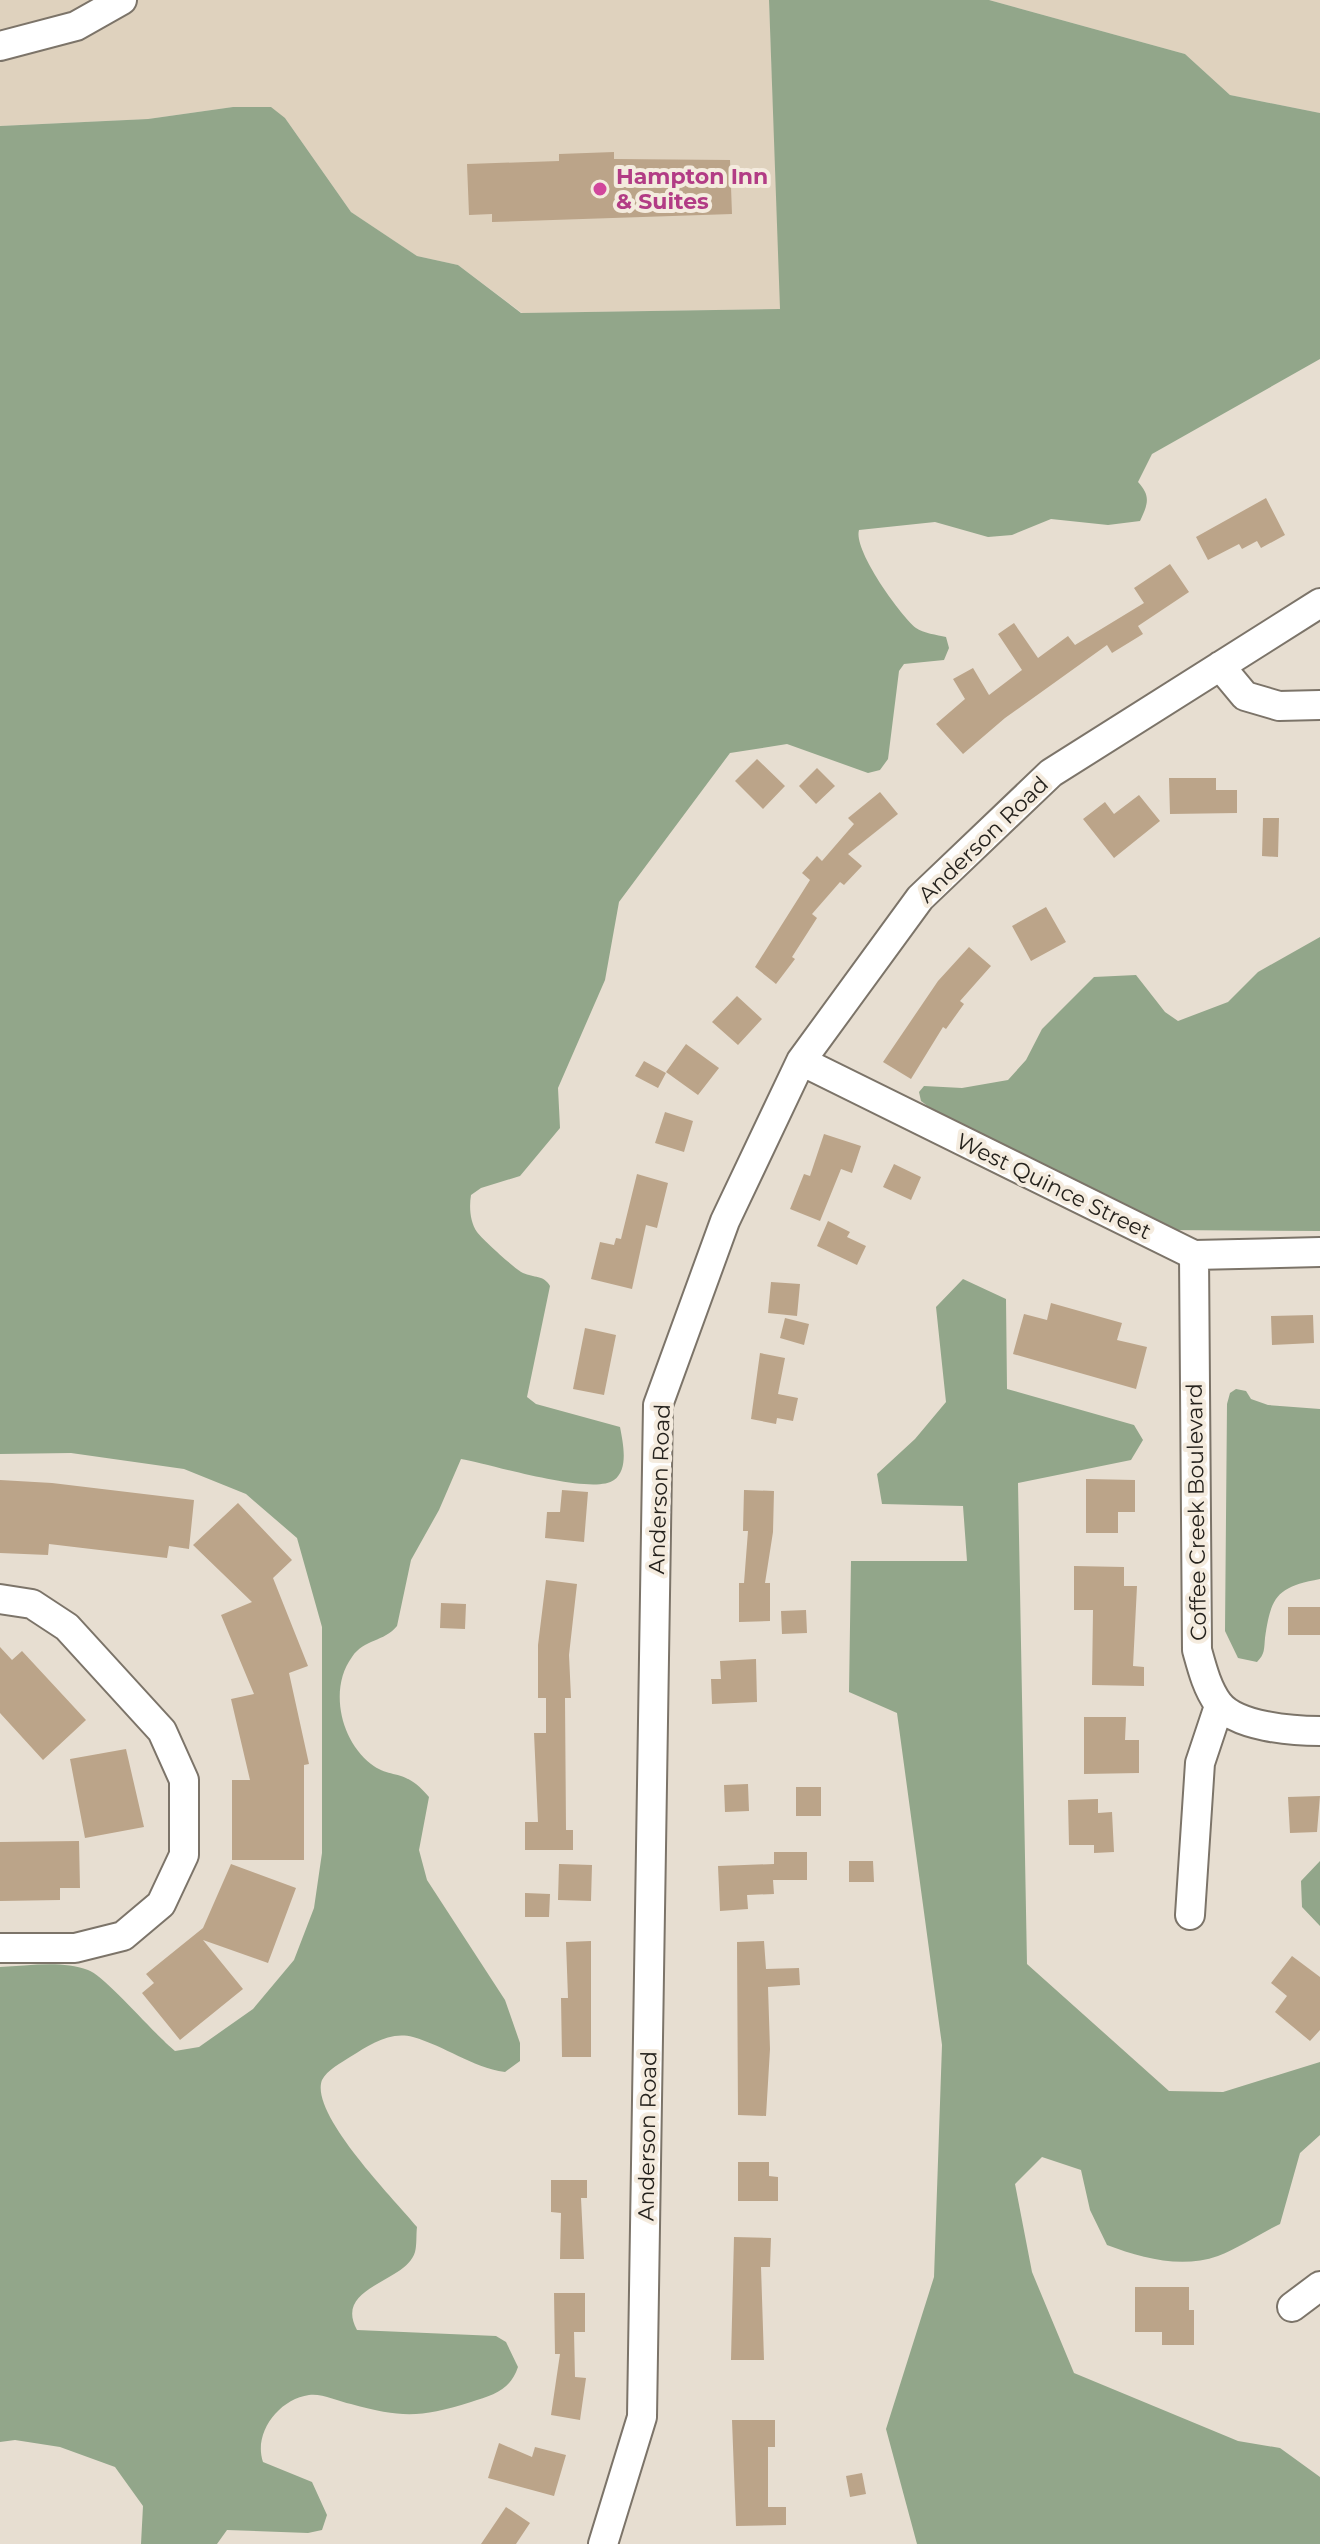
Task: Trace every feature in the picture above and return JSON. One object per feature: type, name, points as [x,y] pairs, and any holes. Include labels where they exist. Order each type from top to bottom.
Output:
[{"type":"street","points":[[0,46],[76,26],[122,0]]},
{"type":"street","name":"Anderson Road","points":[[603,2544],[642,2417],[658,1405],[725,1221],[801,1061],[920,898],[1051,773],[1320,603]]},
{"type":"street","points":[[1220,666],[1245,696],[1279,706],[1320,705]]},
{"type":"street","name":"West Quince Street","points":[[801,1061],[1194,1255],[1320,1252]]},
{"type":"street","name":"Coffee Creek Boulevard","points":[[1194,1255],[1194,1617],[1197,1650],[1206,1681],[1219,1706]]},
{"type":"street","points":[[0,1599],[32,1604],[67,1627],[162,1731],[184,1780],[184,1855],[161,1904],[123,1936],[75,1948],[0,1948]]},
{"type":"street","points":[[1190,1915],[1200,1763],[1219,1706],[1250,1722],[1296,1731],[1320,1731]]},
{"type":"street","points":[[1292,2307],[1320,2286]]},
{"type":"shaded area","points":[[0,0],[769,0],[781,309],[522,313],[458,265],[417,256],[351,212],[285,118],[233,107],[148,119],[0,126]]},
{"type":"shaded area","points":[[989,0],[1320,0],[1320,113],[1230,95],[1185,54]]},
{"type":"green space","points":[[769,0],[989,0],[1185,54],[1230,95],[1320,113],[1320,359],[1152,454],[1138,482],[1147,500],[1140,521],[1108,525],[1051,519],[1012,535],[988,537],[935,522],[859,530],[859,539],[870,566],[900,610],[919,630],[946,637],[949,648],[944,660],[904,664],[899,671],[888,759],[880,770],[868,773],[787,744],[730,753],[619,902],[605,980],[558,1088],[560,1128],[520,1176],[481,1188],[471,1195],[470,1204],[473,1224],[480,1236],[519,1271],[542,1278],[550,1286],[527,1397],[536,1404],[620,1427],[624,1455],[622,1469],[614,1480],[603,1484],[585,1484],[461,1459],[439,1510],[411,1560],[397,1626],[357,1651],[341,1683],[341,1713],[345,1728],[360,1754],[378,1769],[412,1781],[429,1797],[419,1850],[427,1880],[505,2000],[520,2043],[520,2061],[505,2072],[481,2066],[413,2037],[396,2036],[365,2048],[334,2067],[322,2080],[321,2095],[328,2114],[356,2156],[417,2227],[415,2252],[409,2262],[362,2294],[352,2315],[357,2330],[496,2336],[506,2342],[518,2367],[510,2382],[493,2394],[424,2413],[384,2412],[319,2395],[298,2398],[279,2410],[265,2429],[261,2451],[263,2462],[312,2482],[327,2515],[322,2530],[308,2533],[227,2530],[217,2544],[141,2544],[143,2506],[115,2467],[60,2447],[15,2440],[0,2442],[0,1967],[56,1964],[88,1970],[106,1983],[175,2051],[199,2047],[253,2009],[294,1960],[314,1908],[322,1853],[322,1627],[297,1538],[246,1494],[184,1469],[71,1453],[0,1454],[0,126],[148,119],[233,107],[271,107],[285,118],[351,212],[417,256],[458,265],[521,313],[780,309]]},
{"type":"green space","points":[[1320,937],[1320,1231],[1163,1230],[1073,1180],[942,1117],[921,1101],[919,1092],[924,1086],[962,1088],[1008,1080],[1026,1060],[1042,1029],[1094,977],[1136,975],[1165,1012],[1178,1021],[1228,1002],[1258,972]]},
{"type":"green space","points":[[963,1279],[1006,1299],[1007,1389],[1134,1425],[1143,1440],[1131,1460],[1018,1483],[1027,1964],[1169,2091],[1223,2092],[1320,2062],[1320,2135],[1300,2153],[1280,2224],[1226,2253],[1204,2260],[1176,2262],[1134,2254],[1107,2245],[1090,2210],[1081,2170],[1042,2157],[1015,2184],[1032,2272],[1074,2373],[1238,2441],[1280,2448],[1320,2477],[1320,2544],[917,2544],[886,2429],[934,2277],[942,2045],[897,1713],[849,1692],[851,1561],[967,1561],[963,1506],[882,1504],[877,1474],[915,1439],[946,1402],[936,1307]]},
{"type":"green space","points":[[1236,1389],[1246,1391],[1251,1399],[1268,1405],[1320,1409],[1320,1579],[1294,1586],[1279,1596],[1270,1612],[1264,1651],[1257,1662],[1238,1658],[1225,1631],[1227,1404],[1230,1393]]},
{"type":"green space","points":[[1320,1861],[1320,1926],[1302,1907],[1301,1881]]},
{"type":"building","name":"Hampton Inn & Suites","points":[[614,152],[614,159],[730,160],[732,214],[492,222],[492,214],[469,215],[467,164],[559,161],[559,154]]},
{"type":"building","points":[[1266,498],[1285,535],[1261,548],[1257,541],[1242,549],[1239,544],[1208,560],[1196,537]]},
{"type":"building","points":[[1170,564],[1189,592],[1138,626],[1143,634],[1112,653],[1107,645],[1005,718],[963,754],[936,724],[965,699],[953,679],[973,668],[989,695],[1022,670],[998,634],[1014,623],[1038,658],[1068,636],[1075,645],[1144,603],[1134,588]]},
{"type":"building","points":[[757,759],[785,786],[763,809],[735,781]]},
{"type":"building","points":[[817,768],[835,786],[816,804],[799,786]]},
{"type":"building","points":[[1169,778],[1216,778],[1216,790],[1237,790],[1237,813],[1170,814]]},
{"type":"building","points":[[880,792],[898,814],[848,854],[862,866],[844,885],[840,882],[812,914],[817,918],[792,957],[795,959],[776,984],[755,967],[810,880],[802,873],[817,856],[822,861],[854,824],[848,818]]},
{"type":"building","points":[[1139,795],[1160,821],[1114,858],[1083,819],[1105,802],[1114,814]]},
{"type":"building","points":[[1263,818],[1279,818],[1278,857],[1262,856]]},
{"type":"building","points":[[1046,907],[1066,942],[1031,961],[1012,926]]},
{"type":"building","points":[[969,947],[991,966],[960,1001],[964,1004],[946,1029],[943,1027],[911,1079],[883,1062],[938,981]]},
{"type":"building","points":[[737,996],[762,1019],[738,1045],[712,1022]]},
{"type":"building","points":[[686,1044],[719,1068],[698,1095],[666,1072]]},
{"type":"building","points":[[644,1061],[666,1073],[658,1088],[635,1076]]},
{"type":"building","points":[[665,1112],[693,1121],[684,1152],[655,1143]]},
{"type":"building","points":[[824,1134],[861,1146],[852,1173],[841,1169],[820,1221],[790,1209],[804,1174],[810,1176]]},
{"type":"building","points":[[894,1164],[921,1177],[911,1200],[883,1187]]},
{"type":"building","points":[[637,1174],[668,1183],[657,1228],[646,1225],[632,1289],[591,1279],[600,1242],[614,1245],[616,1238],[621,1239]]},
{"type":"building","points":[[828,1221],[850,1232],[847,1237],[866,1246],[857,1265],[817,1246]]},
{"type":"building","points":[[771,1282],[800,1284],[797,1316],[768,1313]]},
{"type":"building","points":[[1051,1303],[1122,1323],[1117,1340],[1147,1347],[1136,1389],[1013,1354],[1024,1314],[1047,1320]]},
{"type":"building","points":[[1313,1315],[1314,1343],[1272,1345],[1271,1316]]},
{"type":"building","points":[[785,1318],[809,1324],[804,1345],[780,1338]]},
{"type":"building","points":[[585,1328],[616,1335],[604,1395],[573,1389]]},
{"type":"building","points":[[760,1353],[785,1358],[778,1394],[798,1398],[793,1421],[777,1418],[776,1424],[751,1419]]},
{"type":"building","points":[[1086,1479],[1135,1480],[1135,1512],[1118,1512],[1118,1533],[1086,1533]]},
{"type":"building","points":[[0,1480],[194,1500],[189,1549],[169,1546],[167,1558],[49,1544],[48,1555],[0,1553]]},
{"type":"building","points":[[562,1490],[588,1492],[584,1542],[545,1538],[547,1512],[560,1512]]},
{"type":"building","points":[[744,1490],[774,1491],[773,1532],[765,1583],[770,1583],[770,1621],[739,1622],[739,1583],[744,1583],[748,1531],[743,1531]]},
{"type":"building","points":[[238,1503],[292,1560],[273,1578],[308,1666],[289,1673],[309,1764],[304,1765],[304,1860],[232,1860],[232,1780],[250,1780],[231,1699],[254,1694],[221,1615],[252,1602],[193,1545]]},
{"type":"building","points":[[1074,1566],[1124,1567],[1124,1586],[1137,1586],[1133,1666],[1144,1667],[1144,1686],[1092,1685],[1093,1610],[1074,1610]]},
{"type":"building","points":[[546,1580],[577,1584],[569,1655],[571,1698],[565,1698],[566,1830],[573,1830],[573,1850],[525,1850],[525,1822],[538,1822],[534,1733],[546,1733],[546,1698],[538,1698],[538,1645]]},
{"type":"building","points":[[441,1603],[466,1604],[465,1629],[440,1628]]},
{"type":"building","points":[[1288,1607],[1320,1607],[1320,1635],[1288,1635]]},
{"type":"building","points":[[806,1610],[807,1633],[782,1634],[781,1611]]},
{"type":"building","points":[[0,1647],[12,1660],[22,1651],[86,1720],[43,1760],[0,1713]]},
{"type":"building","points":[[756,1659],[757,1702],[712,1704],[711,1679],[721,1679],[720,1661]]},
{"type":"building","points":[[1084,1717],[1126,1717],[1125,1740],[1139,1740],[1139,1773],[1084,1774]]},
{"type":"building","points":[[126,1749],[144,1827],[85,1838],[70,1759]]},
{"type":"building","points":[[748,1784],[749,1811],[725,1812],[724,1785]]},
{"type":"building","points":[[796,1787],[821,1787],[821,1816],[796,1816]]},
{"type":"building","points":[[1320,1796],[1317,1832],[1290,1833],[1288,1797]]},
{"type":"building","points":[[1098,1799],[1098,1813],[1112,1812],[1114,1852],[1094,1853],[1094,1845],[1069,1845],[1068,1800]]},
{"type":"building","points":[[79,1841],[80,1888],[60,1888],[60,1900],[0,1901],[0,1842]]},
{"type":"building","points":[[774,1852],[807,1852],[807,1880],[773,1880],[774,1894],[747,1895],[748,1909],[720,1911],[718,1866],[774,1864]]},
{"type":"building","points":[[849,1861],[873,1861],[874,1882],[849,1882]]},
{"type":"building","points":[[231,1864],[296,1888],[268,1963],[203,1940],[243,1989],[180,2040],[142,1993],[154,1983],[146,1974],[203,1928]]},
{"type":"building","points":[[559,1864],[592,1865],[591,1901],[558,1900]]},
{"type":"building","points":[[525,1893],[550,1894],[549,1917],[525,1917]]},
{"type":"building","points":[[591,1941],[591,2057],[562,2057],[561,1998],[568,1998],[566,1942]]},
{"type":"building","points":[[764,1941],[766,1969],[799,1968],[800,1985],[768,1987],[770,2049],[766,2116],[738,2115],[737,1942]]},
{"type":"building","points":[[1292,1956],[1320,1977],[1320,2030],[1310,2041],[1275,2012],[1287,1996],[1271,1983]]},
{"type":"building","points":[[738,2162],[769,2162],[769,2176],[778,2177],[778,2201],[738,2201]]},
{"type":"building","points":[[551,2180],[587,2180],[587,2198],[581,2198],[584,2259],[560,2259],[561,2213],[551,2212]]},
{"type":"building","points":[[734,2237],[771,2238],[770,2267],[761,2267],[764,2360],[731,2360]]},
{"type":"building","points":[[1135,2287],[1189,2287],[1189,2310],[1194,2310],[1194,2345],[1162,2345],[1162,2332],[1135,2332]]},
{"type":"building","points":[[554,2293],[585,2293],[585,2332],[574,2332],[575,2377],[586,2378],[580,2420],[551,2415],[560,2354],[555,2354]]},
{"type":"building","points":[[732,2420],[775,2420],[775,2447],[768,2447],[768,2507],[786,2507],[786,2525],[736,2526]]},
{"type":"building","points":[[499,2443],[532,2457],[535,2447],[566,2455],[554,2496],[488,2478]]},
{"type":"building","points":[[862,2473],[866,2494],[850,2497],[846,2476]]},
{"type":"building","points":[[506,2507],[530,2523],[516,2544],[481,2544]]},
{"type":"place","name":"Hampton Inn & Suites","points":[[600,189]]}]
